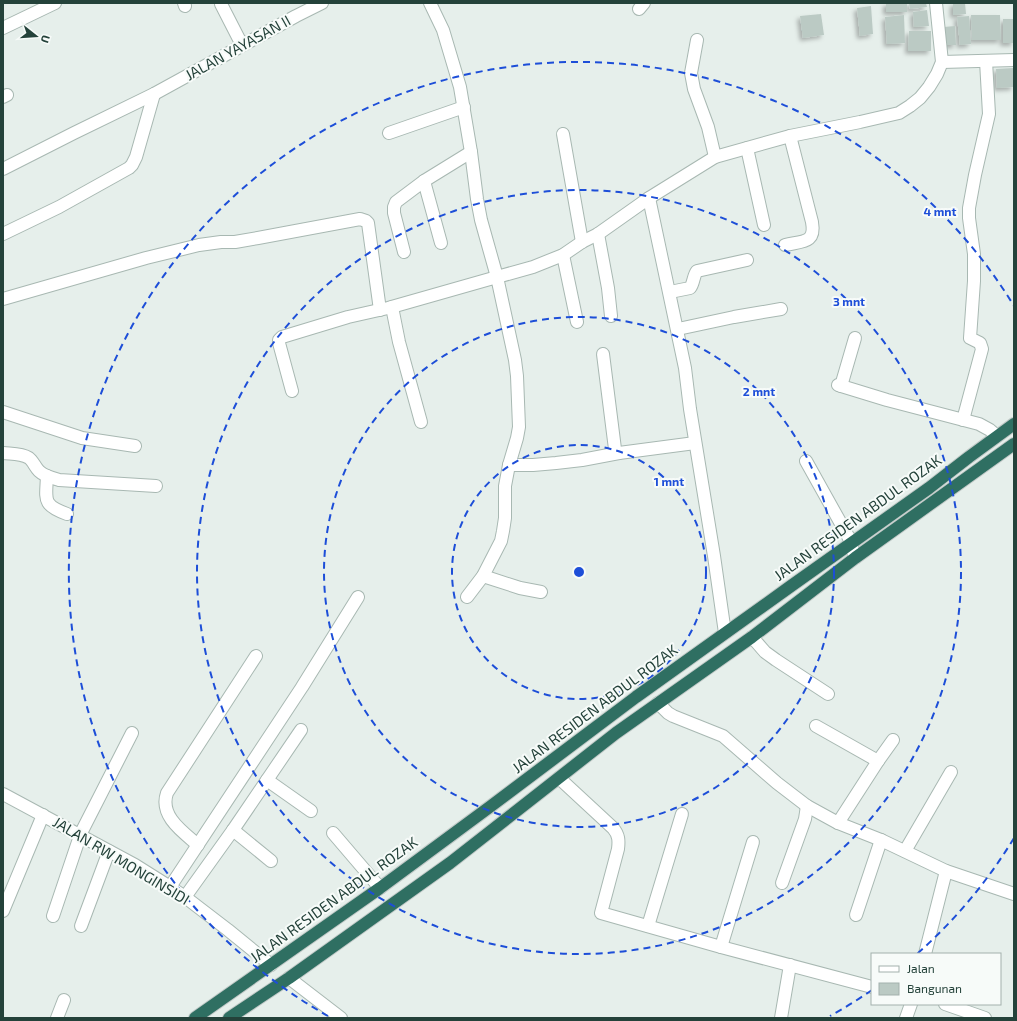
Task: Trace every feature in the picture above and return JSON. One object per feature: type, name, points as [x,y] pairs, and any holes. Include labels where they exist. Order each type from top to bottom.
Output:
[{"type":"highway","name":"JALAN RESIDEN ABDUL ROZAK","points":[[194,1018],[380,888],[636,697],[929,488],[1014,424]]},
{"type":"highway","name":"JALAN RESIDEN ABDUL ROZAK","points":[[229,1018],[289,978],[450,863],[616,733],[752,637],[855,558],[1014,444]]},
{"type":"street","points":[[3,28],[55,3]]},
{"type":"street","name":"JALAN YAYASAN II","points":[[3,169],[74,132],[154,94],[322,3]]},
{"type":"street","points":[[430,3],[442,30],[460,87],[481,220],[497,277],[512,342],[517,376],[519,427],[505,486],[504,531],[501,541],[483,576],[468,597]]},
{"type":"street","points":[[292,391],[279,343],[280,338],[348,317],[386,308],[533,267],[563,255],[582,242],[598,234],[650,198],[715,157],[790,136],[899,113],[920,98],[937,74],[942,62],[936,3]]},
{"type":"street","points":[[221,4],[242,45]]},
{"type":"street","points":[[697,40],[692,73],[694,89],[708,127],[715,157]]},
{"type":"street","points":[[942,62],[1014,60]]},
{"type":"street","points":[[963,420],[982,349],[980,343],[970,338],[973,303],[974,254],[969,218],[974,175],[990,114],[986,61]]},
{"type":"street","points":[[3,234],[59,207],[129,168],[136,157],[154,94]]},
{"type":"street","points":[[389,133],[464,107]]},
{"type":"street","points":[[563,134],[582,242]]},
{"type":"street","points":[[785,245],[807,240],[813,232],[812,222],[790,136]]},
{"type":"street","points":[[747,148],[764,225]]},
{"type":"street","points":[[404,252],[394,213],[394,204],[398,199],[424,181],[471,152]]},
{"type":"street","points":[[424,181],[440,243]]},
{"type":"street","points":[[650,198],[685,368],[725,633]]},
{"type":"street","points":[[3,299],[146,258],[192,247],[221,242],[236,242],[360,219],[368,223],[386,308],[399,342],[421,422]]},
{"type":"street","points":[[598,234],[608,288],[611,316]]},
{"type":"street","points":[[563,255],[577,322]]},
{"type":"street","points":[[670,292],[690,288],[692,286],[695,273],[697,272],[747,260]]},
{"type":"street","points":[[678,329],[781,309]]},
{"type":"street","points":[[855,338],[839,385],[887,400],[979,424],[997,436]]},
{"type":"street","points":[[603,354],[615,449],[616,452],[619,453]]},
{"type":"street","points":[[3,412],[82,438],[135,446]]},
{"type":"street","points":[[509,464],[533,465],[556,463],[696,443]]},
{"type":"street","points":[[3,454],[16,454],[29,458],[39,471],[47,476],[59,480],[156,486]]},
{"type":"street","points":[[806,461],[851,543],[855,558]]},
{"type":"street","points":[[47,476],[46,495],[49,506],[67,514]]},
{"type":"street","points":[[483,576],[520,588],[541,592]]},
{"type":"street","points":[[170,887],[302,687],[358,597]]},
{"type":"street","points":[[752,637],[765,652],[828,694]]},
{"type":"street","points":[[198,845],[179,829],[172,820],[166,810],[165,799],[167,793],[256,656]]},
{"type":"street","points":[[658,703],[672,716],[723,736],[777,783],[807,806],[838,823],[881,840],[946,871],[1014,894]]},
{"type":"street","points":[[816,726],[878,761]]},
{"type":"street","points":[[185,897],[301,730]]},
{"type":"street","points":[[53,916],[82,831],[132,733]]},
{"type":"street","points":[[838,823],[893,740]]},
{"type":"street","points":[[904,851],[951,772]]},
{"type":"street","points":[[559,778],[613,828],[617,835],[619,842],[618,849],[601,913],[871,987]]},
{"type":"street","points":[[267,780],[311,811]]},
{"type":"street","name":"JALAN RW MONGINSIDI","points":[[3,794],[43,815],[82,831],[109,851],[170,887],[185,897],[271,965]]},
{"type":"street","points":[[782,883],[805,819],[807,806]]},
{"type":"street","points":[[648,926],[682,814]]},
{"type":"street","points":[[3,912],[43,815]]},
{"type":"street","points":[[233,830],[271,861]]},
{"type":"street","points":[[333,834],[380,888]]},
{"type":"street","points":[[856,915],[881,840]]},
{"type":"street","points":[[721,947],[753,842]]},
{"type":"street","points":[[81,926],[109,851]]},
{"type":"street","points":[[925,953],[946,871]]},
{"type":"street","points":[[781,1018],[790,965]]},
{"type":"street","points":[[289,978],[341,1018]]},
{"type":"street","points":[[57,1018],[64,1000]]},
{"type":"street","points":[[906,1018],[911,1005]]},
{"type":"street","points":[[948,1005],[985,1018]]},
{"type":"building","points":[[886,3],[907,3],[907,12],[886,12]]},
{"type":"building","points":[[909,3],[926,3],[927,7],[910,9]]},
{"type":"building","points":[[953,3],[965,3],[966,14],[953,15]]},
{"type":"building","points":[[871,6],[873,34],[860,36],[857,8]]},
{"type":"building","points":[[927,10],[929,26],[914,27],[913,12]]},
{"type":"building","points":[[821,14],[824,35],[803,38],[800,16]]},
{"type":"building","points":[[904,15],[905,43],[887,44],[885,17]]},
{"type":"building","points":[[971,15],[1000,15],[1001,40],[972,40]]},
{"type":"building","points":[[969,16],[971,44],[960,45],[957,17]]},
{"type":"building","points":[[1003,19],[1014,19],[1014,43],[1003,43]]},
{"type":"building","points":[[955,26],[956,45],[945,45],[944,27]]},
{"type":"building","points":[[909,31],[931,31],[931,51],[908,51]]},
{"type":"building","points":[[1013,68],[1014,87],[997,88],[996,69]]}]
